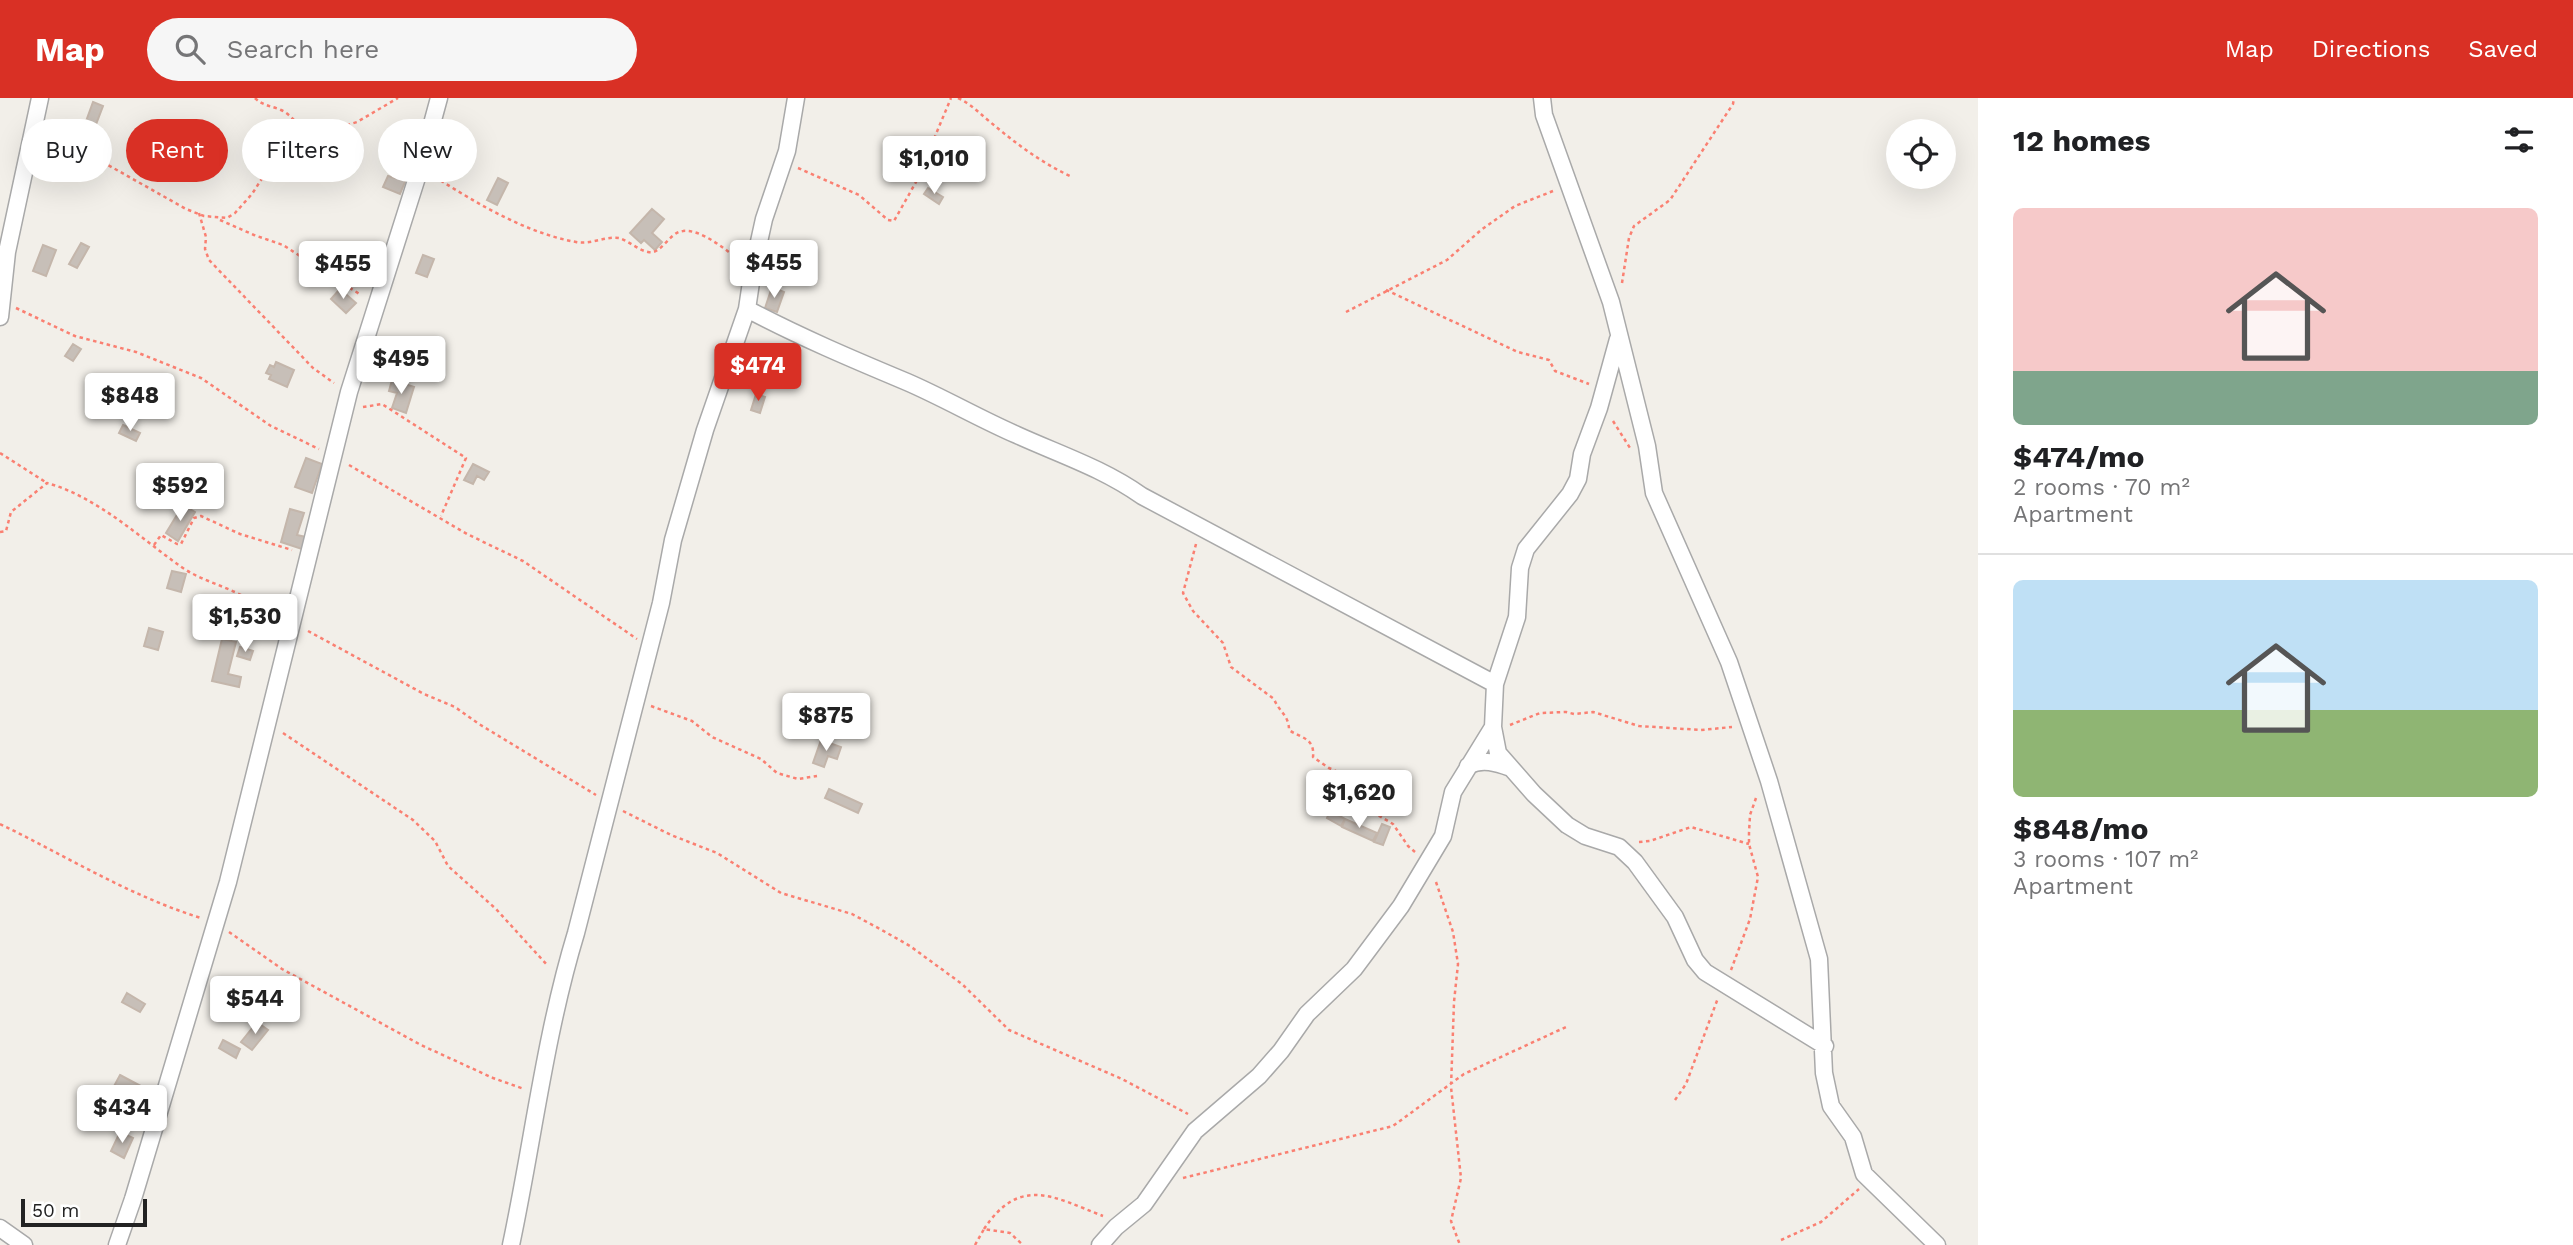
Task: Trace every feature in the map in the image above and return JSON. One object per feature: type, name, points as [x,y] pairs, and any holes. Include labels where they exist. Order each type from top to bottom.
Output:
[{"type":"street","points":[[35,119],[40,98]]},
{"type":"street","points":[[433,119],[439,98]]},
{"type":"street","points":[[511,1245],[537,1094],[561,985],[649,645],[673,540],[705,430],[747,309],[764,219],[787,151],[796,98]]},
{"type":"street","points":[[1542,98],[1544,115],[1611,302],[1647,446],[1654,493],[1729,662],[1769,781],[1819,959],[1825,1046],[1824,1073],[1831,1106],[1853,1137],[1861,1167],[1869,1179],[1937,1245]]},
{"type":"street","points":[[1,311],[7,252],[21,182]]},
{"type":"street","points":[[117,1245],[215,922],[268,724],[348,398],[415,182]]},
{"type":"street","points":[[747,309],[866,367],[1092,465],[1142,496],[1495,684]]},
{"type":"street","points":[[1619,336],[1582,454],[1575,486],[1526,549],[1520,568],[1517,617],[1495,684],[1493,727],[1498,753],[1567,825],[1585,836],[1619,847],[1635,862],[1675,917],[1699,967],[1825,1046]]},
{"type":"street","points":[[1100,1245],[1116,1227],[1144,1204],[1183,1147],[1204,1123],[1259,1076],[1307,1014],[1354,970],[1401,906],[1443,836],[1453,792],[1493,727]]},
{"type":"street","points":[[1468,765],[1476,761],[1497,763],[1511,768]]},
{"type":"street","points":[[0,1228],[24,1245]]},
{"type":"path","points":[[255,98],[294,119]]},
{"type":"path","points":[[361,119],[398,98]]},
{"type":"path","points":[[782,161],[859,195],[888,220],[894,221],[916,181],[951,98]]},
{"type":"path","points":[[958,98],[971,104],[987,120],[1049,166],[1070,176]]},
{"type":"path","points":[[1622,284],[1629,238],[1634,226],[1670,200],[1690,173],[1733,104],[1734,98]]},
{"type":"path","points":[[112,167],[186,209],[217,218],[254,236],[283,246],[376,303]]},
{"type":"path","points":[[217,218],[228,218],[235,213],[260,182]]},
{"type":"path","points":[[444,182],[506,218],[549,234],[578,242],[621,239],[649,253],[657,251],[673,234],[684,230],[712,241],[753,269]]},
{"type":"path","points":[[1346,312],[1447,260],[1481,230],[1515,206],[1544,193],[1570,188]]},
{"type":"path","points":[[199,213],[209,260],[313,368],[348,398],[364,407],[382,404],[466,458],[440,517]]},
{"type":"path","points":[[1385,290],[1518,352],[1549,360],[1555,371],[1591,385],[1602,397],[1633,454],[1650,472]]},
{"type":"path","points":[[1,311],[23,309],[75,336],[136,352],[201,378],[271,426],[333,455],[467,534],[523,561],[613,624],[649,645]]},
{"type":"path","points":[[0,453],[47,484],[71,491],[92,503],[181,567],[238,593],[424,694],[455,707],[609,803],[671,835],[717,853],[781,893],[852,914],[880,929],[962,984],[1009,1030],[1122,1079],[1204,1123]]},
{"type":"path","points":[[0,532],[6,531],[11,512],[47,484]]},
{"type":"path","points":[[154,545],[161,535],[181,544],[194,518],[201,516],[259,540],[310,555]]},
{"type":"path","points":[[1202,528],[1184,589],[1185,601],[1218,636],[1227,651],[1231,667],[1274,699],[1287,716],[1289,730],[1302,734],[1307,739],[1314,750],[1313,757],[1329,768],[1377,789],[1382,798],[1376,814],[1393,824],[1408,846],[1428,861],[1443,898],[1458,964],[1451,1087],[1461,1178],[1451,1221],[1460,1245]]},
{"type":"path","points":[[634,704],[649,705],[692,721],[712,737],[761,759],[777,773],[798,779],[817,776]]},
{"type":"path","points":[[1493,727],[1506,727],[1540,713],[1566,712],[1593,712],[1639,726],[1701,730],[1731,727],[1748,719]]},
{"type":"path","points":[[268,724],[413,820],[435,841],[448,866],[496,909],[544,958],[561,985]]},
{"type":"path","points":[[1675,1100],[1686,1084],[1714,1006],[1750,919],[1758,877],[1749,844],[1750,815],[1755,799],[1769,781]]},
{"type":"path","points":[[0,824],[82,867],[174,909],[215,922],[282,969],[421,1045],[493,1078],[537,1094]]},
{"type":"path","points":[[1619,847],[1650,841],[1691,827],[1749,844]]},
{"type":"path","points":[[1159,1184],[1392,1126],[1464,1074],[1566,1027]]},
{"type":"path","points":[[1780,1240],[1821,1222],[1869,1179]]},
{"type":"path","points":[[975,1245],[1000,1207],[1012,1199],[1040,1195],[1059,1198],[1105,1217],[1116,1227]]},
{"type":"path","points":[[984,1229],[1010,1233],[1023,1245]]},
{"type":"building","points":[[93,102],[103,106],[98,119],[87,119]]},
{"type":"building","points":[[498,178],[508,183],[497,205],[487,200]]},
{"type":"building","points":[[385,182],[405,182],[400,194],[383,187]]},
{"type":"building","points":[[928,188],[943,197],[939,204],[924,194]]},
{"type":"building","points":[[652,209],[664,219],[652,233],[662,242],[655,250],[630,233]]},
{"type":"building","points":[[81,243],[89,247],[77,268],[69,264]]},
{"type":"building","points":[[43,245],[56,250],[46,276],[33,271]]},
{"type":"building","points":[[423,255],[434,259],[427,277],[416,273]]},
{"type":"building","points":[[772,287],[784,292],[777,312],[765,308]]},
{"type":"building","points":[[340,289],[356,303],[346,313],[331,299]]},
{"type":"building","points":[[73,344],[81,349],[73,361],[65,356]]},
{"type":"building","points":[[276,362],[294,370],[287,387],[269,379],[271,375],[266,373],[270,365],[274,367]]},
{"type":"building","points":[[392,380],[414,387],[406,413],[392,408],[397,393],[389,391]]},
{"type":"building","points":[[756,394],[765,397],[760,413],[751,410]]},
{"type":"building","points":[[123,425],[140,433],[136,441],[119,433]]},
{"type":"building","points":[[306,458],[322,464],[312,493],[295,487]]},
{"type":"building","points":[[473,464],[489,472],[484,480],[477,476],[473,484],[464,480]]},
{"type":"building","points":[[183,505],[195,512],[178,541],[166,533]]},
{"type":"building","points":[[290,509],[304,513],[297,535],[306,537],[302,549],[281,542]]},
{"type":"building","points":[[172,571],[186,574],[181,592],[167,588]]},
{"type":"building","points":[[149,628],[163,632],[158,650],[144,646]]},
{"type":"building","points":[[222,639],[236,642],[228,674],[241,677],[239,687],[212,681]]},
{"type":"building","points":[[240,647],[253,651],[250,660],[237,656]]},
{"type":"building","points":[[821,740],[841,747],[837,759],[828,756],[824,767],[813,763]]},
{"type":"building","points":[[829,789],[862,804],[858,813],[825,798]]},
{"type":"building","points":[[1330,811],[1345,819],[1341,826],[1327,818]]},
{"type":"building","points":[[1345,819],[1377,833],[1373,841],[1342,827]]},
{"type":"building","points":[[1382,824],[1390,827],[1383,845],[1374,842]]},
{"type":"building","points":[[127,993],[145,1004],[140,1012],[122,1002]]},
{"type":"building","points":[[257,1022],[268,1030],[252,1050],[241,1042]]},
{"type":"building","points":[[223,1040],[240,1049],[236,1058],[219,1048]]},
{"type":"building","points":[[120,1075],[152,1092],[145,1105],[113,1088]]},
{"type":"building","points":[[95,1103],[108,1110],[104,1118],[91,1110]]},
{"type":"building","points":[[120,1132],[133,1138],[124,1158],[111,1151]]}]
